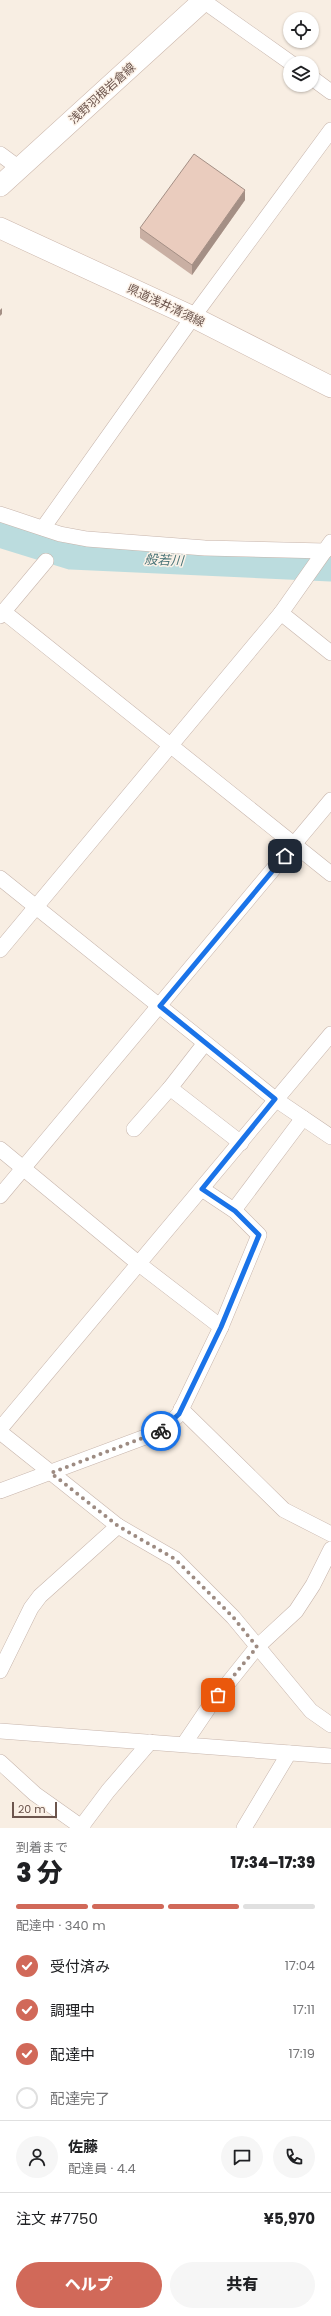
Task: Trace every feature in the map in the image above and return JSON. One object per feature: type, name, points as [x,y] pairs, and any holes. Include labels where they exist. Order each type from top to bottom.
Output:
[{"type":"main road","name":"浅野羽根岩倉線","points":[[0,186],[203,0]]},
{"type":"main road","name":"県道浅井清須線","points":[[0,228],[192,317],[331,387]]},
{"type":"street","points":[[203,0],[283,57]]},
{"type":"street","points":[[319,83],[331,92]]},
{"type":"street","points":[[43,528],[192,317],[331,130]]},
{"type":"street","points":[[0,154],[19,168]]},
{"type":"street","points":[[0,514],[43,528],[87,539],[205,548],[328,547]]},
{"type":"street","points":[[0,950],[281,613],[328,547]]},
{"type":"street","points":[[46,562],[2,614],[171,745],[331,874]]},
{"type":"street","points":[[281,613],[331,653]]},
{"type":"street","points":[[0,1196],[331,800]]},
{"type":"street","points":[[0,878],[275,1099],[331,1137]]},
{"type":"street","points":[[331,1034],[275,1099],[241,1142],[0,1431],[118,1526],[175,1559],[233,1617],[311,1711],[331,1725]]},
{"type":"street","points":[[134,1129],[170,1088],[205,1043]]},
{"type":"street","points":[[170,1088],[241,1142]]},
{"type":"street","points":[[234,1210],[303,1118]]},
{"type":"street","points":[[0,1149],[139,1264],[221,1327]]},
{"type":"street","points":[[0,1490],[51,1473],[164,1430],[182,1409],[221,1327],[259,1235],[234,1210],[202,1189]]},
{"type":"street","points":[[182,1409],[284,1510],[331,1534]]},
{"type":"street","points":[[0,1671],[31,1608],[40,1596],[118,1526]]},
{"type":"street","points":[[184,1744],[209,1707],[257,1647],[296,1611],[313,1585],[331,1549]]},
{"type":"street","points":[[0,1731],[331,1756]]},
{"type":"street","points":[[0,1762],[35,1794],[82,1827],[108,1791],[150,1742]]},
{"type":"street","points":[[244,1828],[289,1753]]},
{"type":"building","points":[[194,154],[245,190],[192,265],[140,228]]},
{"type":"waterway","name":"般若川","points":[[0,534],[71,556],[331,568]]},
{"type":"way so far","points":[[161,1431],[51,1473],[118,1526],[175,1559],[233,1617],[257,1647],[218,1695]]},
{"type":"route","points":[[161,1431],[164,1430],[179,1414],[221,1327],[259,1235],[235,1211],[202,1189],[275,1099],[160,1006],[285,856]]}]
